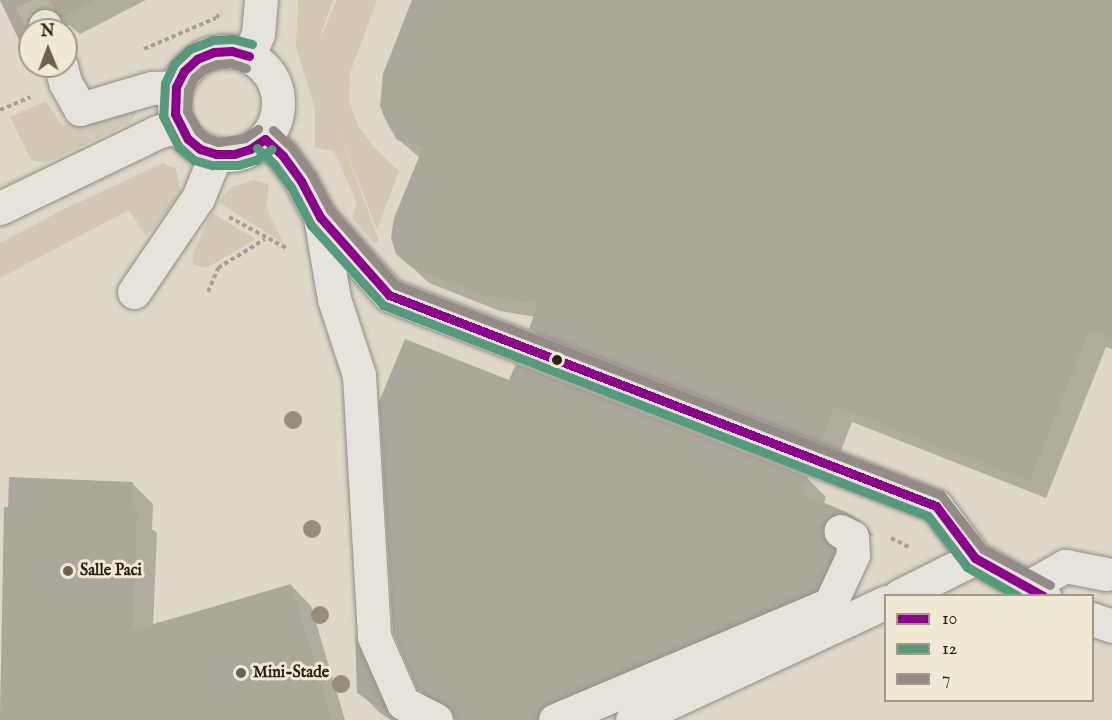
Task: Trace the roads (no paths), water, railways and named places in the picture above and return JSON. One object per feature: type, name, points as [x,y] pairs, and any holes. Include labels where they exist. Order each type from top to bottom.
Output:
[{"type":"lane","points":[[249,56],[258,34],[261,0]]},
{"type":"lane","points":[[223,51],[249,56],[263,65],[273,78],[278,93],[278,110],[274,126],[264,139],[250,149],[234,154],[216,154],[194,144],[179,126],[174,100],[176,87],[184,71],[197,59],[223,51]]},
{"type":"lane","points":[[64,78],[80,109],[152,88],[176,87]]},
{"type":"lane","points":[[0,208],[157,132],[179,126]]},
{"type":"lane","points":[[264,139],[283,156],[301,182],[320,217],[389,295],[936,506],[975,558],[1036,591],[1065,566],[1106,574]]},
{"type":"lane","points":[[134,292],[198,198],[216,154]]},
{"type":"lane","points":[[320,217],[334,299],[359,375],[374,636],[403,703],[436,720]]},
{"type":"lane","points":[[555,720],[830,604],[853,555],[852,537],[840,531]]},
{"type":"lane","points":[[903,594],[975,558]]},
{"type":"lane","points":[[632,720],[884,602]]},
{"type":"lane","points":[[1094,621],[1112,626]]},
{"type":"tunnel","points":[[31,0],[41,18]]},
{"type":"place","name":"Salle Paci","points":[[68,571]]},
{"type":"place","name":"Mini-Stade","points":[[241,673]]}]
